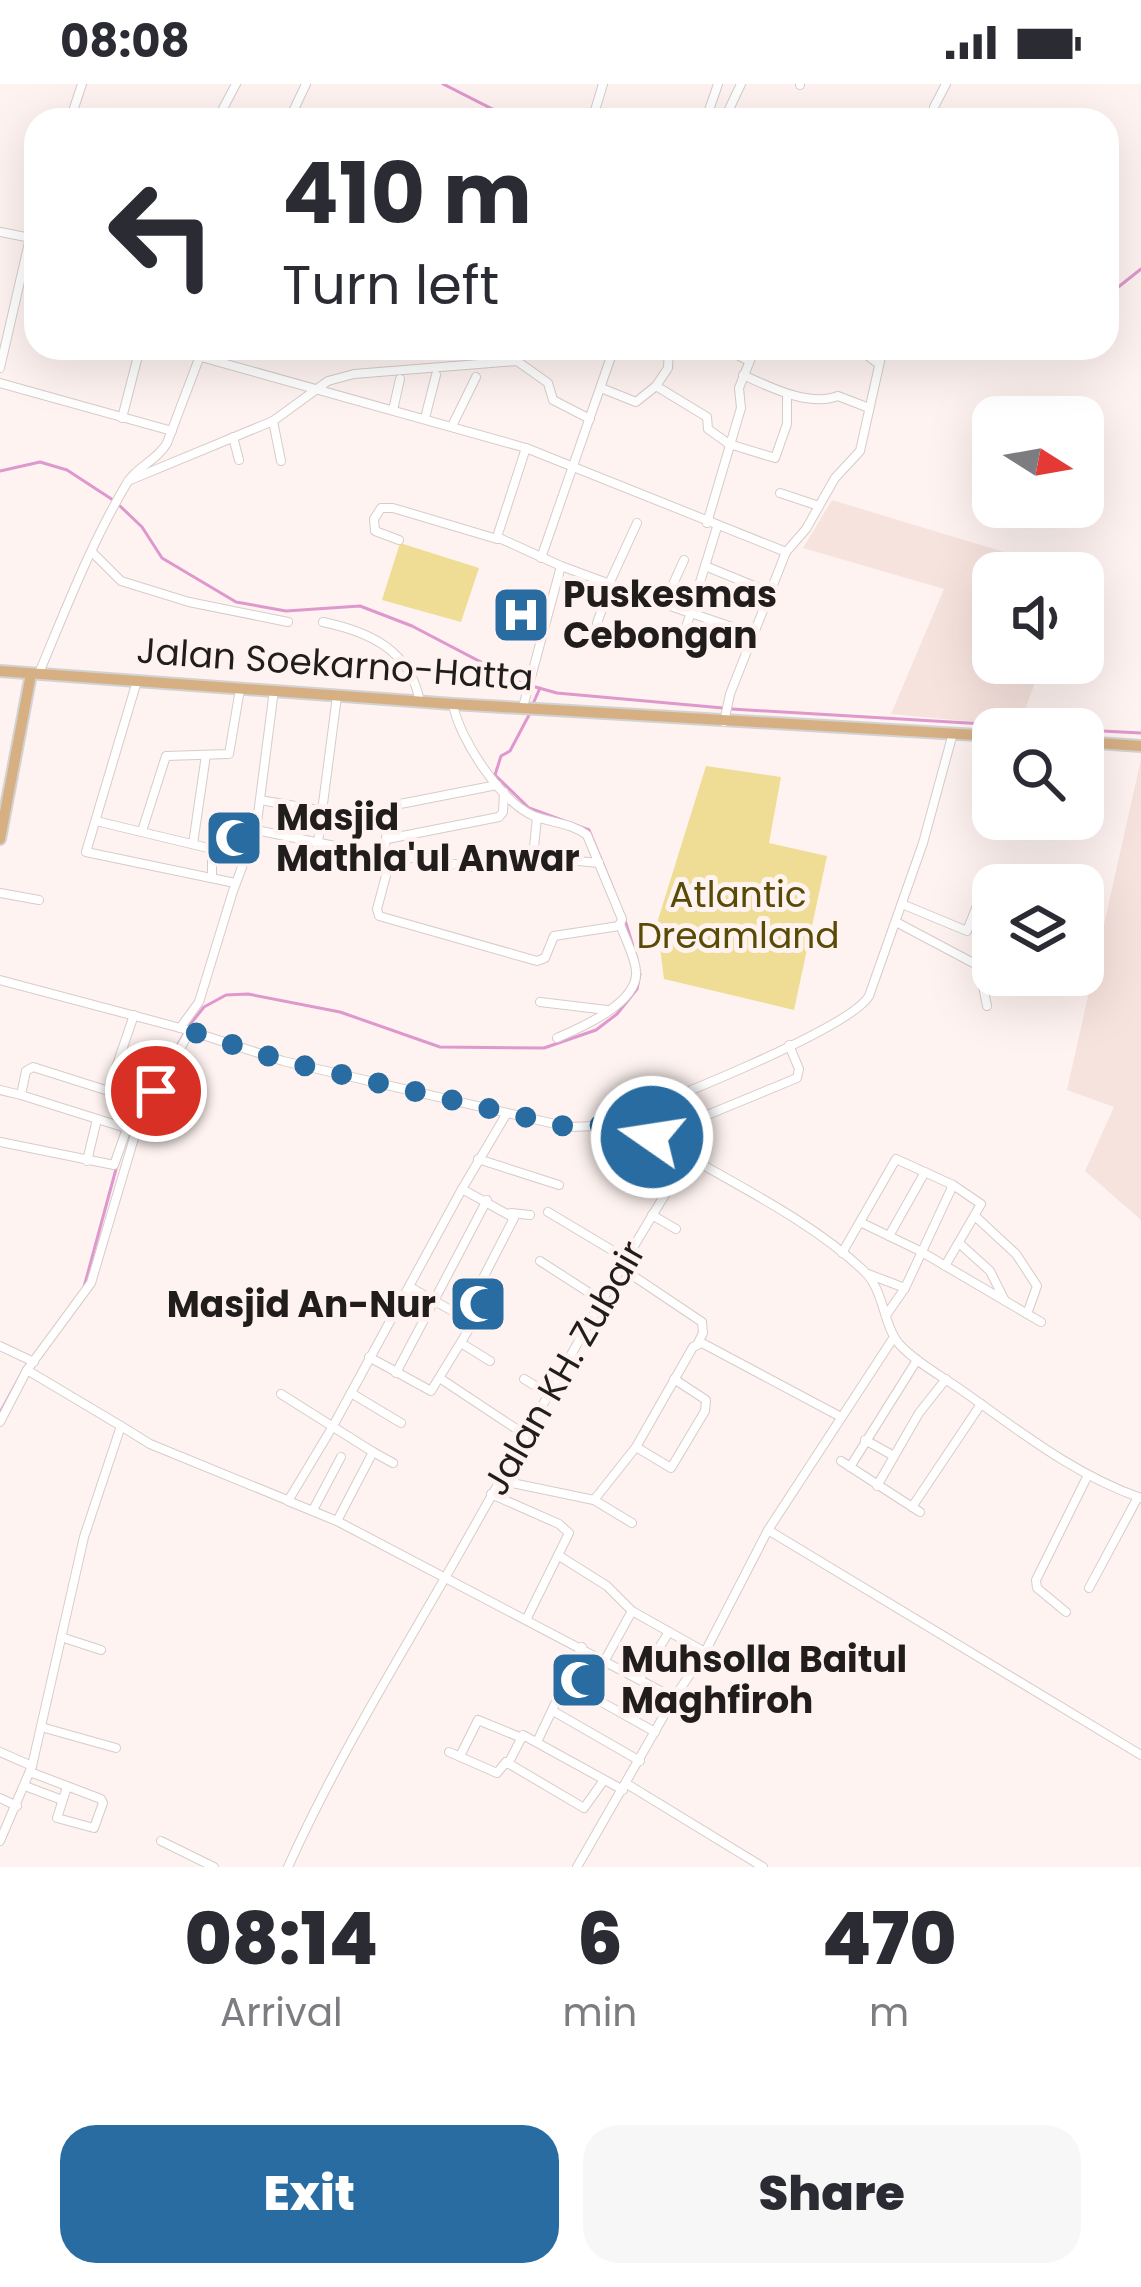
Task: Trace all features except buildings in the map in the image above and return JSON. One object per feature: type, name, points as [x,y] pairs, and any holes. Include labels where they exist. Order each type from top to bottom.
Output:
[{"type":"main road","name":"Jalan Soekarno-Hatta","points":[[0,671],[972,734]]},
{"type":"main road","points":[[0,839],[35,673]]},
{"type":"main road","points":[[1104,743],[1141,746]]},
{"type":"street","points":[[934,107],[946,84]]},
{"type":"street","points":[[0,368],[24,273]]},
{"type":"street","points":[[122,418],[137,360]]},
{"type":"street","points":[[35,673],[64,605],[128,482],[160,455],[198,360]]},
{"type":"street","points":[[223,360],[526,448],[786,552]]},
{"type":"street","points":[[541,558],[610,360]]},
{"type":"street","points":[[601,388],[636,402],[656,386],[668,360]]},
{"type":"street","points":[[874,360],[879,364]]},
{"type":"street","points":[[724,719],[786,552],[800,538],[835,478],[860,451],[880,360]]},
{"type":"street","points":[[685,631],[705,566],[742,401],[739,388],[749,361]]},
{"type":"street","points":[[128,482],[273,421],[336,377],[354,374],[517,362],[548,382],[554,400],[590,419]]},
{"type":"street","points":[[424,418],[436,375]]},
{"type":"street","points":[[743,376],[787,394],[821,402],[838,396],[869,408]]},
{"type":"street","points":[[452,426],[476,377]]},
{"type":"street","points":[[393,410],[400,379]]},
{"type":"street","points":[[0,383],[172,431]]},
{"type":"street","points":[[656,386],[706,417],[708,429],[729,444],[775,458],[787,424],[787,394]]},
{"type":"street","points":[[273,421],[281,461]]},
{"type":"street","points":[[233,437],[239,460]]},
{"type":"street","points":[[498,539],[526,448]]},
{"type":"street","points":[[780,493],[819,506]]},
{"type":"street","points":[[399,540],[375,531],[379,509],[392,508],[498,539],[753,634]]},
{"type":"street","points":[[597,623],[637,523]]},
{"type":"street","points":[[92,552],[121,580],[189,602],[287,622]]},
{"type":"street","points":[[664,604],[684,560]]},
{"type":"street","points":[[529,708],[528,682],[561,566]]},
{"type":"street","points":[[705,566],[769,592]]},
{"type":"street","points":[[323,622],[363,631],[389,651],[414,674],[420,702]]},
{"type":"street","points":[[137,679],[87,853],[235,883]]},
{"type":"street","points":[[142,831],[166,756],[226,755],[231,750],[240,687]]},
{"type":"street","points":[[0,1142],[117,1164],[126,1128],[199,1002],[256,830],[274,691]]},
{"type":"street","points":[[318,842],[337,696]]},
{"type":"street","points":[[452,704],[464,738],[501,788],[537,817],[580,829],[590,838],[622,919],[636,977],[632,989],[596,1022],[556,1038]]},
{"type":"street","points":[[0,980],[284,1061],[507,1113],[576,1127],[598,1126],[789,1046],[865,1004],[923,843],[953,733]]},
{"type":"street","points":[[194,844],[206,755]]},
{"type":"street","points":[[501,788],[390,806],[384,855],[388,866],[377,909],[381,917],[537,961],[545,958],[554,936],[620,924]]},
{"type":"street","points":[[387,839],[499,817],[503,812],[501,788]]},
{"type":"street","points":[[260,800],[324,812]]},
{"type":"street","points":[[533,857],[537,817]]},
{"type":"street","points":[[96,820],[215,852],[212,878]]},
{"type":"street","points":[[256,830],[482,868],[495,854],[599,863]]},
{"type":"street","points":[[0,893],[39,900]]},
{"type":"street","points":[[902,904],[967,931],[972,918]]},
{"type":"street","points":[[896,922],[979,966],[986,1006]]},
{"type":"street","points":[[540,1002],[609,1010]]},
{"type":"street","points":[[108,1091],[134,1016]]},
{"type":"street","points":[[652,1137],[797,1078],[799,1069],[789,1046]]},
{"type":"street","points":[[0,1422],[30,1363],[91,1283],[137,1100],[150,1073],[119,1061]]},
{"type":"street","points":[[21,1095],[31,1067],[137,1100]]},
{"type":"street","points":[[0,1090],[126,1128]]},
{"type":"street","points":[[288,1501],[507,1113]]},
{"type":"street","points":[[624,1117],[687,1160],[799,1222],[868,1274],[905,1288]]},
{"type":"street","points":[[86,1161],[97,1119]]},
{"type":"street","points":[[478,1159],[560,1185]]},
{"type":"street","name":"Jalan KH. Zubair","points":[[288,1867],[359,1728],[547,1393],[687,1160]]},
{"type":"street","points":[[842,1253],[894,1160],[979,1201],[981,1207],[945,1266]]},
{"type":"street","points":[[890,1236],[925,1172]]},
{"type":"street","points":[[886,1315],[905,1288],[953,1185]]},
{"type":"street","points":[[462,1189],[511,1213],[530,1215]]},
{"type":"street","points":[[396,1372],[487,1200]]},
{"type":"street","points":[[548,1211],[702,1322],[698,1344],[636,1447],[594,1500]]},
{"type":"street","points":[[463,1317],[514,1221],[511,1213]]},
{"type":"street","points":[[652,1215],[676,1229]]},
{"type":"street","points":[[975,1216],[1016,1253],[1036,1286],[1028,1314]]},
{"type":"street","points":[[862,1222],[1041,1322]]},
{"type":"street","points":[[959,1243],[990,1271],[1005,1301]]},
{"type":"street","points":[[540,1261],[602,1301]]},
{"type":"street","points":[[868,1274],[894,1337],[917,1360],[1088,1475],[1139,1497],[1089,1588]]},
{"type":"street","points":[[369,1357],[430,1391],[440,1379],[471,1324],[410,1287]]},
{"type":"street","points":[[577,1867],[705,1652],[768,1530],[894,1337]]},
{"type":"street","points":[[461,1343],[490,1360]]},
{"type":"street","points":[[698,1344],[713,1347],[842,1417]]},
{"type":"street","points":[[0,1346],[149,1444],[337,1521],[674,1698]]},
{"type":"street","points":[[917,1360],[845,1464],[916,1510],[981,1404]]},
{"type":"street","points":[[524,1378],[547,1393]]},
{"type":"street","points":[[440,1379],[524,1434]]},
{"type":"street","points":[[636,1447],[671,1468],[705,1411],[706,1400],[674,1379]]},
{"type":"street","points":[[877,1486],[919,1413],[946,1379]]},
{"type":"street","points":[[351,1393],[401,1423]]},
{"type":"street","points":[[281,1394],[394,1463]]},
{"type":"street","points":[[0,1841],[31,1769],[89,1516],[121,1426]]},
{"type":"street","points":[[865,1440],[894,1456]]},
{"type":"street","points":[[337,1521],[373,1452]]},
{"type":"street","points":[[314,1510],[341,1457]]},
{"type":"street","points":[[1066,1612],[1037,1588],[1036,1580],[1088,1475]]},
{"type":"street","points":[[498,1480],[594,1500],[632,1523]]},
{"type":"street","points":[[490,1494],[567,1528],[569,1538],[561,1557],[527,1618]]},
{"type":"street","points":[[768,1530],[1141,1755]]},
{"type":"street","points":[[561,1557],[611,1590],[632,1611],[705,1652]]},
{"type":"street","points":[[605,1660],[632,1611]]},
{"type":"street","points":[[640,1678],[669,1632]]},
{"type":"street","points":[[61,1637],[100,1650]]},
{"type":"street","points":[[537,1742],[582,1647]]},
{"type":"street","points":[[566,1682],[655,1732]]},
{"type":"street","points":[[553,1711],[640,1761]]},
{"type":"street","points":[[460,1756],[478,1720],[522,1738]]},
{"type":"street","points":[[41,1727],[116,1748]]},
{"type":"street","points":[[508,1764],[524,1735],[763,1867]]},
{"type":"street","points":[[0,1752],[102,1800],[95,1827],[57,1818],[67,1786]]},
{"type":"street","points":[[449,1752],[497,1773],[504,1762],[585,1808],[604,1780]]},
{"type":"street","points":[[25,1786],[62,1800]]},
{"type":"street","points":[[0,1798],[17,1806]]},
{"type":"street","points":[[161,1840],[214,1867]]},
{"type":"shaded area","points":[[832,500],[1004,552],[972,552],[972,684],[1034,684],[1026,708],[972,708],[972,722],[891,714],[944,589],[803,548]]},
{"type":"shaded area","points":[[1141,759],[1141,1220],[1085,1171],[1114,1107],[1067,1090],[1088,996],[1104,996],[1104,924]]},
{"type":"green space","points":[[400,543],[479,568],[461,622],[382,600]]},
{"type":"green space","name":"Atlantic Dreamland","points":[[706,766],[781,777],[769,843],[827,856],[794,1010],[664,979],[657,923]]},
{"type":"waterway","points":[[443,84],[490,108]]},
{"type":"waterway","points":[[1119,286],[1141,269]]},
{"type":"waterway","points":[[0,471],[40,462],[67,470],[113,500]]},
{"type":"waterway","points":[[120,506],[142,527],[162,558],[236,602],[286,611],[360,606],[412,626],[521,683],[557,693],[723,708]]},
{"type":"waterway","points":[[532,706],[540,688]]},
{"type":"waterway","points":[[732,709],[972,723]]},
{"type":"waterway","points":[[529,715],[510,751],[501,756],[495,775],[529,808],[589,830],[614,891]]},
{"type":"waterway","points":[[1104,731],[1141,733]]},
{"type":"waterway","points":[[624,917],[637,959]]},
{"type":"waterway","points":[[131,1126],[188,1027],[204,1007],[226,995],[248,994],[340,1012],[440,1047],[544,1048],[596,1030],[617,1014],[637,989],[640,974]]},
{"type":"waterway","points":[[84,1287],[116,1169]]},
{"type":"waterway","points":[[0,1413],[25,1367]]},
{"type":"place","name":"Puskesmas Cebongan","points":[[521,615]]},
{"type":"place","name":"Masjid Mathla'ul Anwar","points":[[234,838]]},
{"type":"place","name":"Masjid An-Nur","points":[[478,1304]]},
{"type":"place","name":"Muhsolla Baitul Maghfiroh","points":[[579,1680]]},
{"type":"route","points":[[156,1091],[190,1031],[284,1061],[568,1127],[598,1126],[624,1117],[652,1137]]}]
